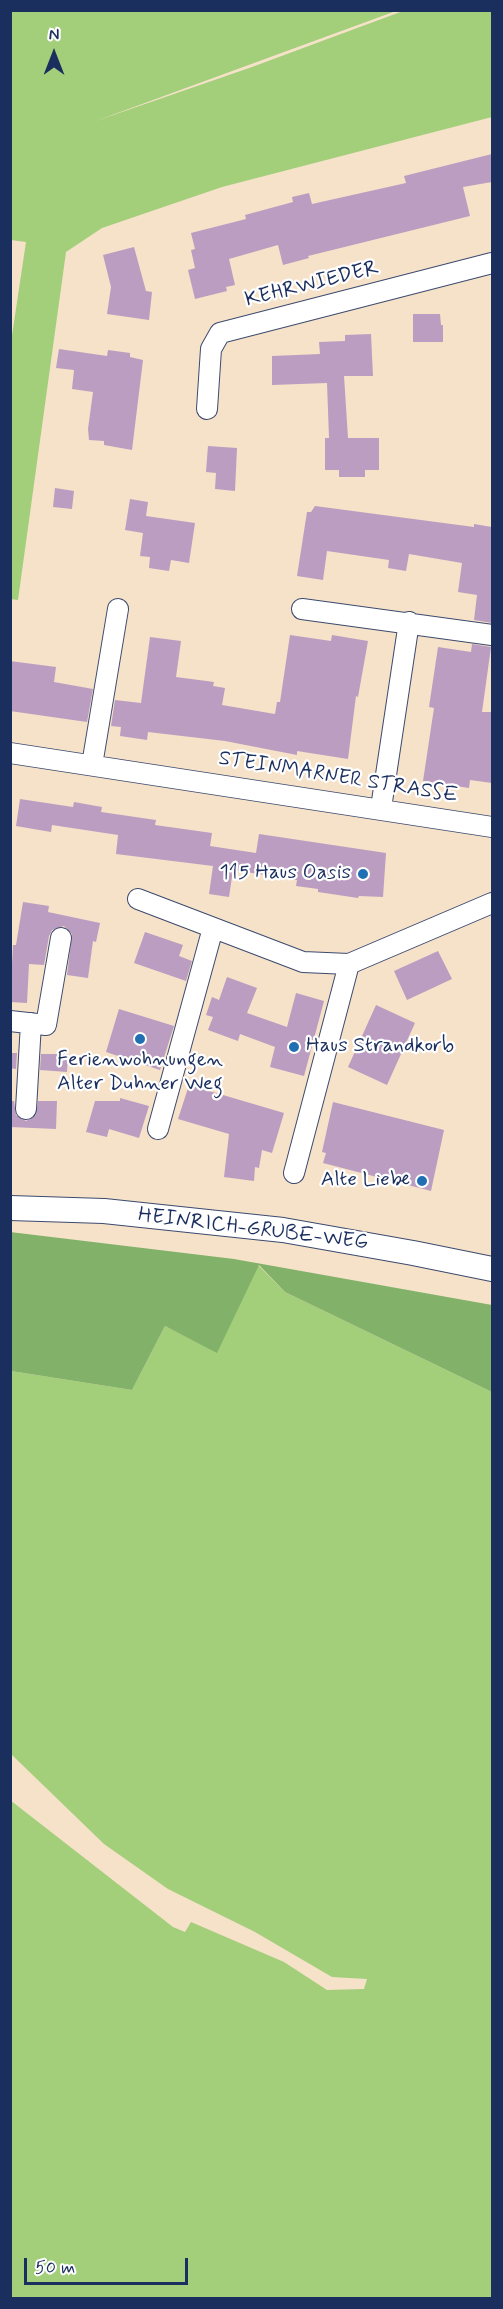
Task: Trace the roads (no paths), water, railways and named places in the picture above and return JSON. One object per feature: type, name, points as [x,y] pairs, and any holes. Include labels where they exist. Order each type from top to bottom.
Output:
[{"type":"street","name":"KEHRWIEDER","points":[[207,409],[211,349],[220,333],[492,263]]},
{"type":"street","points":[[92,765],[118,609]]},
{"type":"street","points":[[302,609],[492,635]]},
{"type":"street","points":[[381,808],[409,622]]},
{"type":"street","name":"STEINMARNER STRASSE","points":[[10,753],[381,808],[492,827]]},
{"type":"street","points":[[138,899],[303,962],[349,964],[492,903]]},
{"type":"street","points":[[158,1129],[213,928]]},
{"type":"street","points":[[10,1021],[46,1025],[61,938]]},
{"type":"street","points":[[294,1173],[349,964]]},
{"type":"street","points":[[26,1109],[31,1023]]},
{"type":"street","name":"HEINRICH-GRUBE-WEG","points":[[10,1208],[104,1212],[283,1230],[492,1269]]},
{"type":"place","name":"115 Haus Oasis","points":[[363,874]]},
{"type":"place","name":"Ferienwohnungen Alter Duhner Weg","points":[[140,1039]]},
{"type":"place","name":"Haus Strandkorb","points":[[294,1047]]},
{"type":"place","name":"Alte Liebe","points":[[422,1181]]}]
